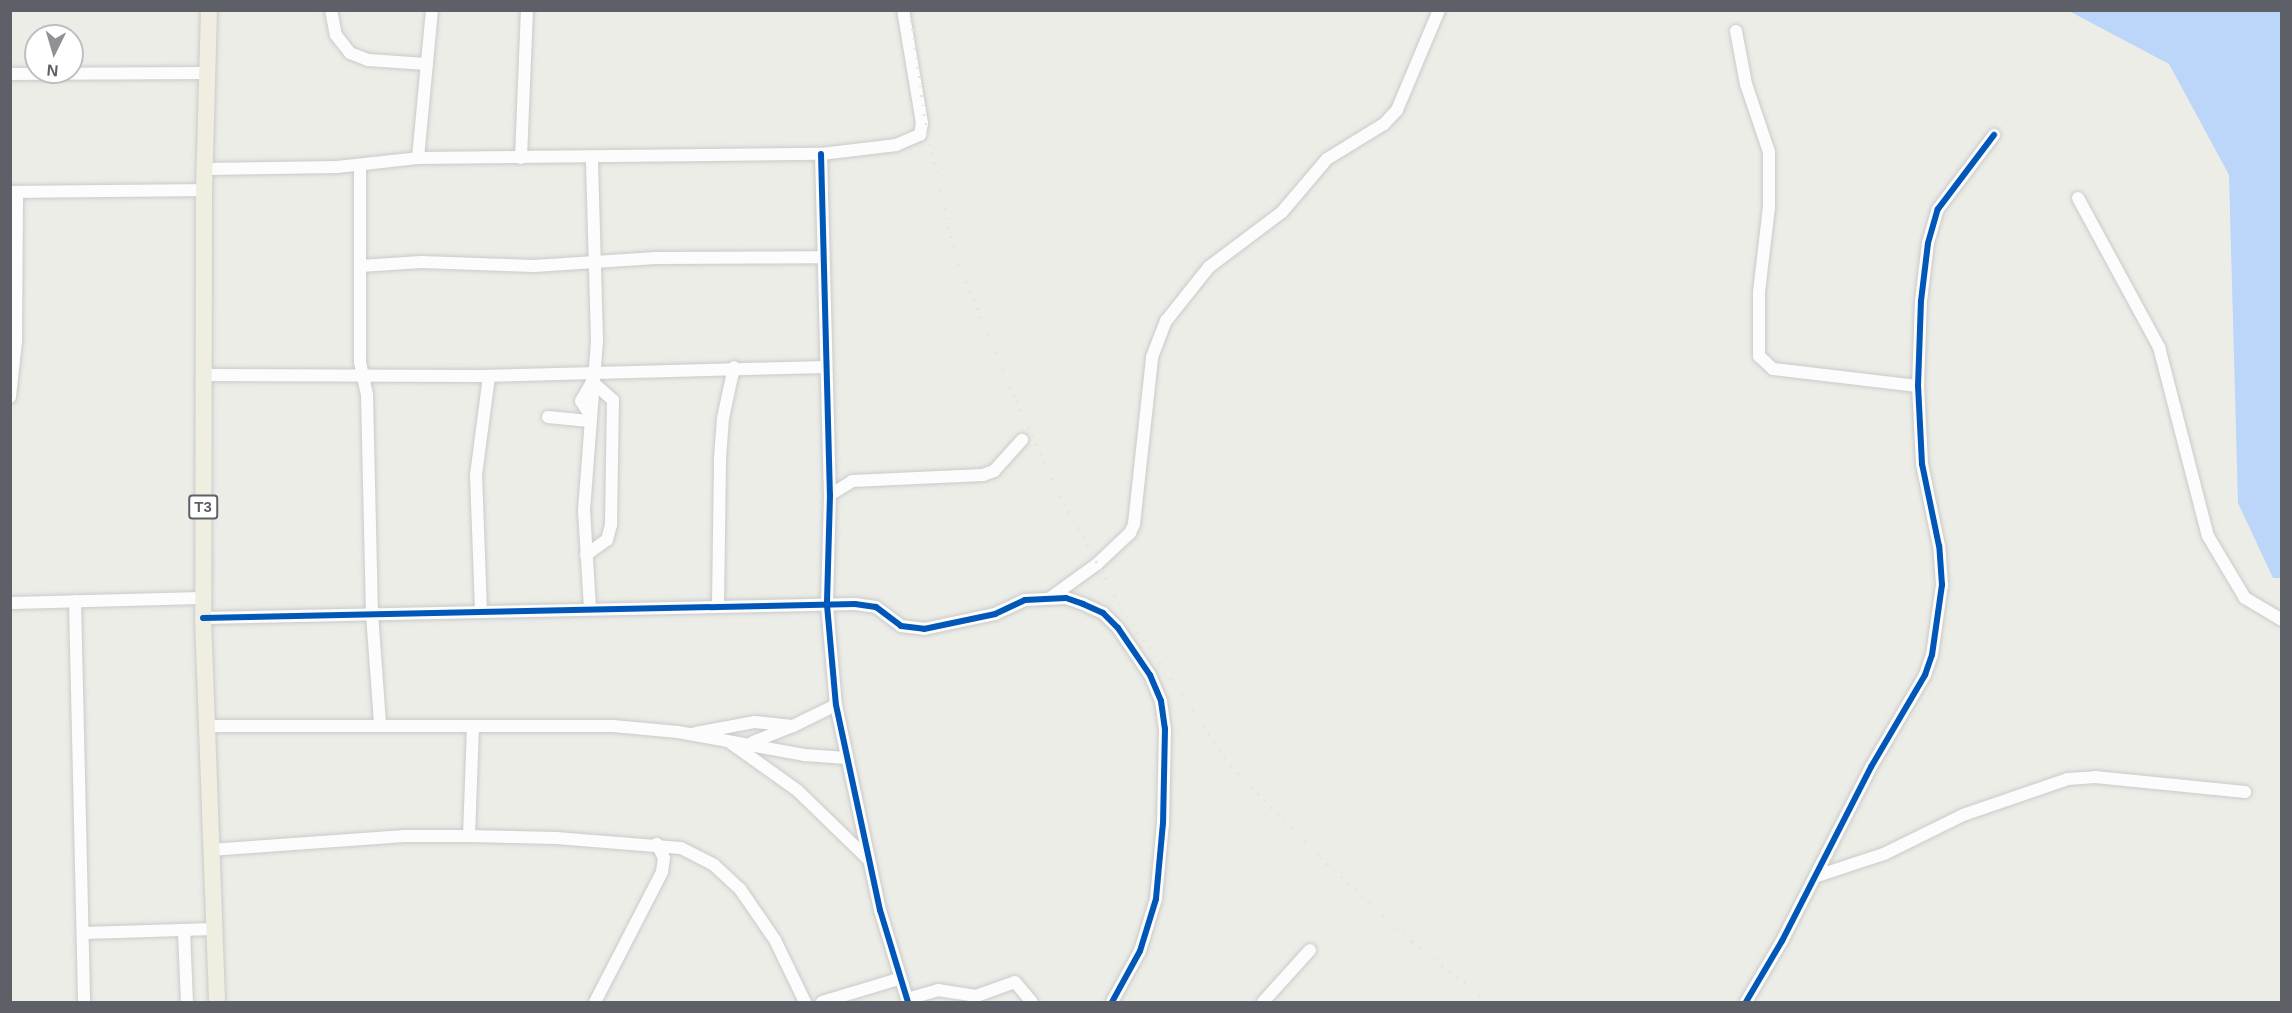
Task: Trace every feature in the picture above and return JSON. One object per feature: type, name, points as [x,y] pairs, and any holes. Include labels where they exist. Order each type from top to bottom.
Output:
[{"type":"highway","name":"T3","points":[[209,10],[204,190],[203,618],[217,1002]]},
{"type":"street","points":[[331,10],[336,35],[350,53],[368,60],[427,64]]},
{"type":"street","points":[[418,158],[432,10]]},
{"type":"street","points":[[521,158],[527,10]]},
{"type":"street","points":[[205,169],[360,165],[418,158],[820,154],[896,145],[920,135],[921,111],[903,10]]},
{"type":"street","points":[[1050,598],[1097,564],[1134,524],[1152,357],[1166,321],[1198,278],[1282,212],[1327,159],[1384,124],[1397,110],[1439,10]]},
{"type":"street","points":[[1736,31],[1746,84],[1769,152],[1770,188],[1759,291],[1759,356],[1773,369],[1918,386]]},
{"type":"street","points":[[10,74],[207,74]]},
{"type":"street","points":[[1746,1002],[1816,876],[1871,767],[1925,675],[1936,639],[1942,585],[1939,546],[1922,464],[1918,386],[1921,301],[1932,224],[1949,193],[1994,135]]},
{"type":"street","points":[[820,154],[830,495],[827,605],[836,705],[868,859],[898,979],[908,1001],[938,990],[976,996],[1015,982],[1032,1002]]},
{"type":"street","points":[[590,608],[584,510],[592,377],[597,340],[592,158]]},
{"type":"street","points":[[360,165],[362,376],[367,394],[372,614],[380,724]]},
{"type":"street","points":[[10,397],[16,341],[14,192],[204,190]]},
{"type":"street","points":[[2078,198],[2159,347],[2208,536],[2245,598],[2282,620]]},
{"type":"street","points":[[361,266],[421,262],[534,266],[595,262],[822,257]]},
{"type":"street","points":[[203,375],[592,377],[734,367],[826,366]]},
{"type":"street","points":[[718,605],[720,458],[723,418],[734,367]]},
{"type":"street","points":[[481,610],[476,475],[489,376]]},
{"type":"street","points":[[586,555],[607,540],[611,525],[613,400],[592,377]]},
{"type":"street","points":[[548,417],[589,418]]},
{"type":"street","points":[[830,495],[852,480],[988,474],[1022,440]]},
{"type":"street","points":[[10,603],[204,598]]},
{"type":"street","points":[[203,618],[718,605],[827,605],[876,607],[902,626],[924,630],[996,614],[1025,600],[1050,598],[1083,604],[1103,613],[1118,628],[1150,675],[1164,715],[1166,766],[1156,899],[1140,951],[1112,1002]]},
{"type":"street","points":[[75,601],[84,1002]]},
{"type":"street","points":[[748,743],[793,726],[836,705]]},
{"type":"street","points":[[692,734],[755,722],[793,726]]},
{"type":"street","points":[[206,726],[380,724],[472,728],[613,726],[692,734],[804,755],[847,758]]},
{"type":"street","points":[[469,836],[472,728]]},
{"type":"street","points":[[730,742],[798,791],[868,859]]},
{"type":"street","points":[[1816,876],[1884,854],[1964,815],[2068,779],[2095,777],[2245,792]]},
{"type":"street","points":[[210,850],[404,836],[469,836],[657,844],[681,848],[704,859],[740,889],[775,940],[805,1002]]},
{"type":"street","points":[[594,1002],[662,872],[664,858],[657,844]]},
{"type":"street","points":[[84,933],[214,929]]},
{"type":"street","points":[[184,931],[187,1002]]},
{"type":"street","points":[[1263,1002],[1310,950]]},
{"type":"street","points":[[822,1002],[898,979]]},
{"type":"water","points":[[2069,11],[2281,11],[2281,578],[2273,578],[2238,503],[2229,175],[2169,64]]},
{"type":"railway","points":[[910,10],[927,134],[955,255],[1016,401],[1064,503],[1122,608],[1231,766],[1320,857],[1412,941],[1489,1002]]},
{"type":"cycle path","points":[[1746,1002],[1782,941],[1871,767],[1925,675],[1932,655],[1942,585],[1939,546],[1922,464],[1918,386],[1921,301],[1928,243],[1938,209],[1994,135]]},
{"type":"cycle path","points":[[821,154],[830,495],[827,605],[836,705],[880,910],[908,1002]]},
{"type":"cycle path","points":[[203,618],[855,604],[876,607],[901,626],[924,629],[995,614],[1025,600],[1066,598],[1083,604],[1103,613],[1118,628],[1150,675],[1161,701],[1165,729],[1163,823],[1156,899],[1140,951],[1112,1002]]}]
